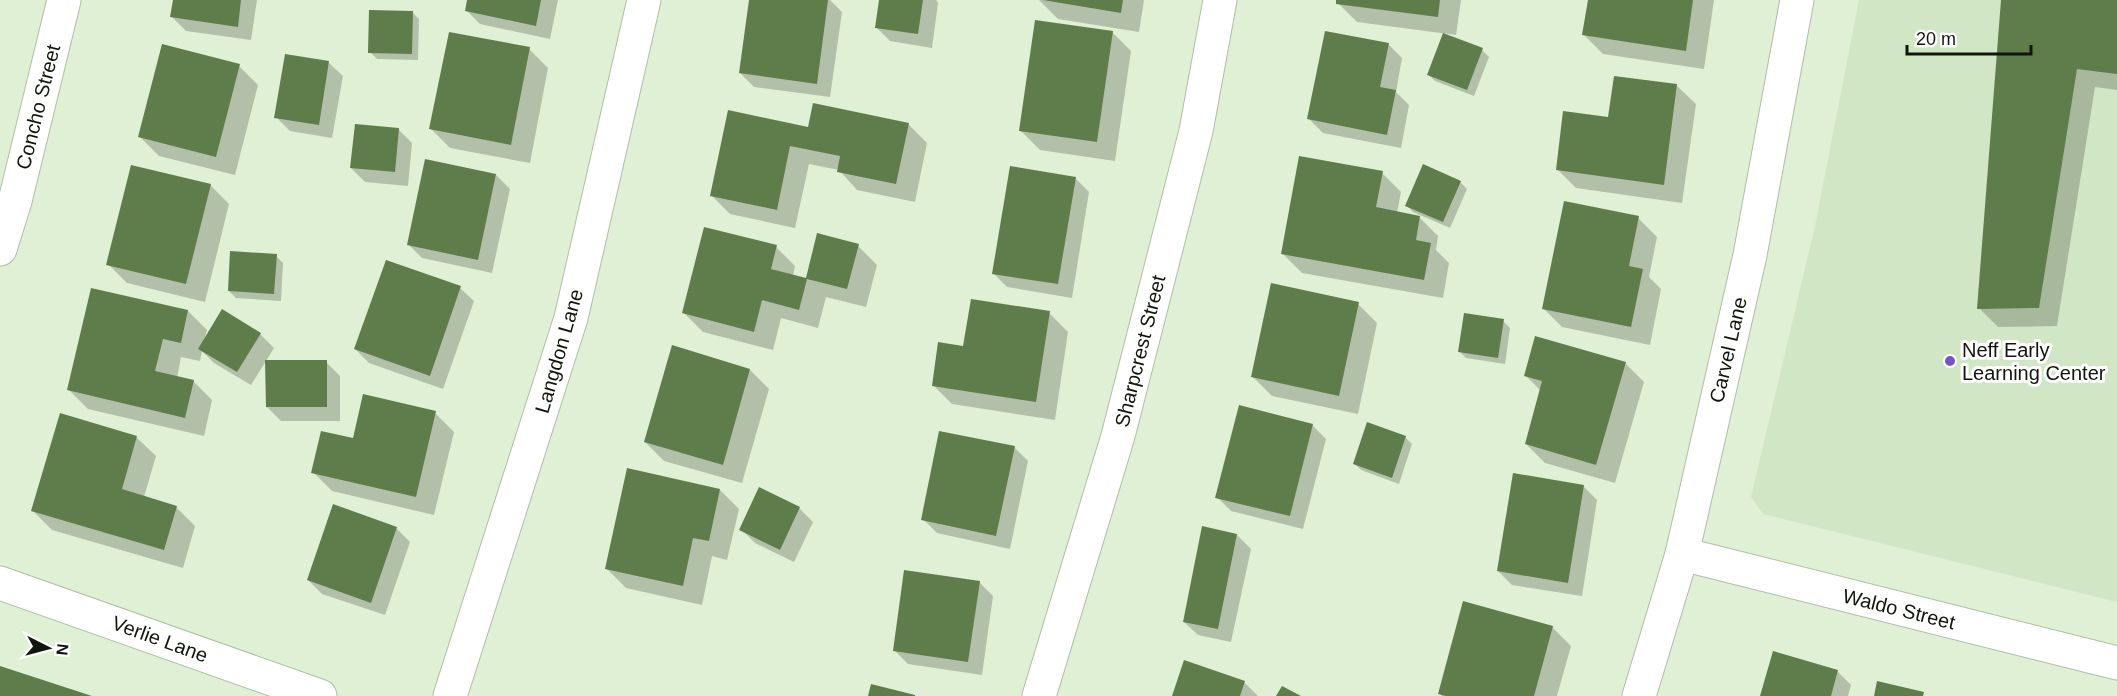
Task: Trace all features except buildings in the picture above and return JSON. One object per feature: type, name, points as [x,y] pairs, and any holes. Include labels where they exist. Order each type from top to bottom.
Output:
[{"type":"street","name":"Concho Street","points":[[0,249],[15,201],[64,0]]},
{"type":"street","name":"Langdon Lane","points":[[450,696],[571,318],[644,0]]},
{"type":"street","name":"Sharpcrest Street","points":[[1040,696],[1118,436],[1196,131],[1220,0]]},
{"type":"street","name":"Carvel Lane","points":[[1639,696],[1682,554],[1750,255],[1797,0]]},
{"type":"street","name":"Waldo Street","points":[[1682,554],[2117,663]]},
{"type":"street","name":"Verlie Lane","points":[[0,583],[320,696]]},
{"type":"shaded area","name":"Neff Early Learning Center","points":[[1859,0],[2117,0],[2117,602],[1763,514],[1751,497],[1815,226]]},
{"type":"place","name":"Neff Early Learning Center","points":[[1950,361]]}]
